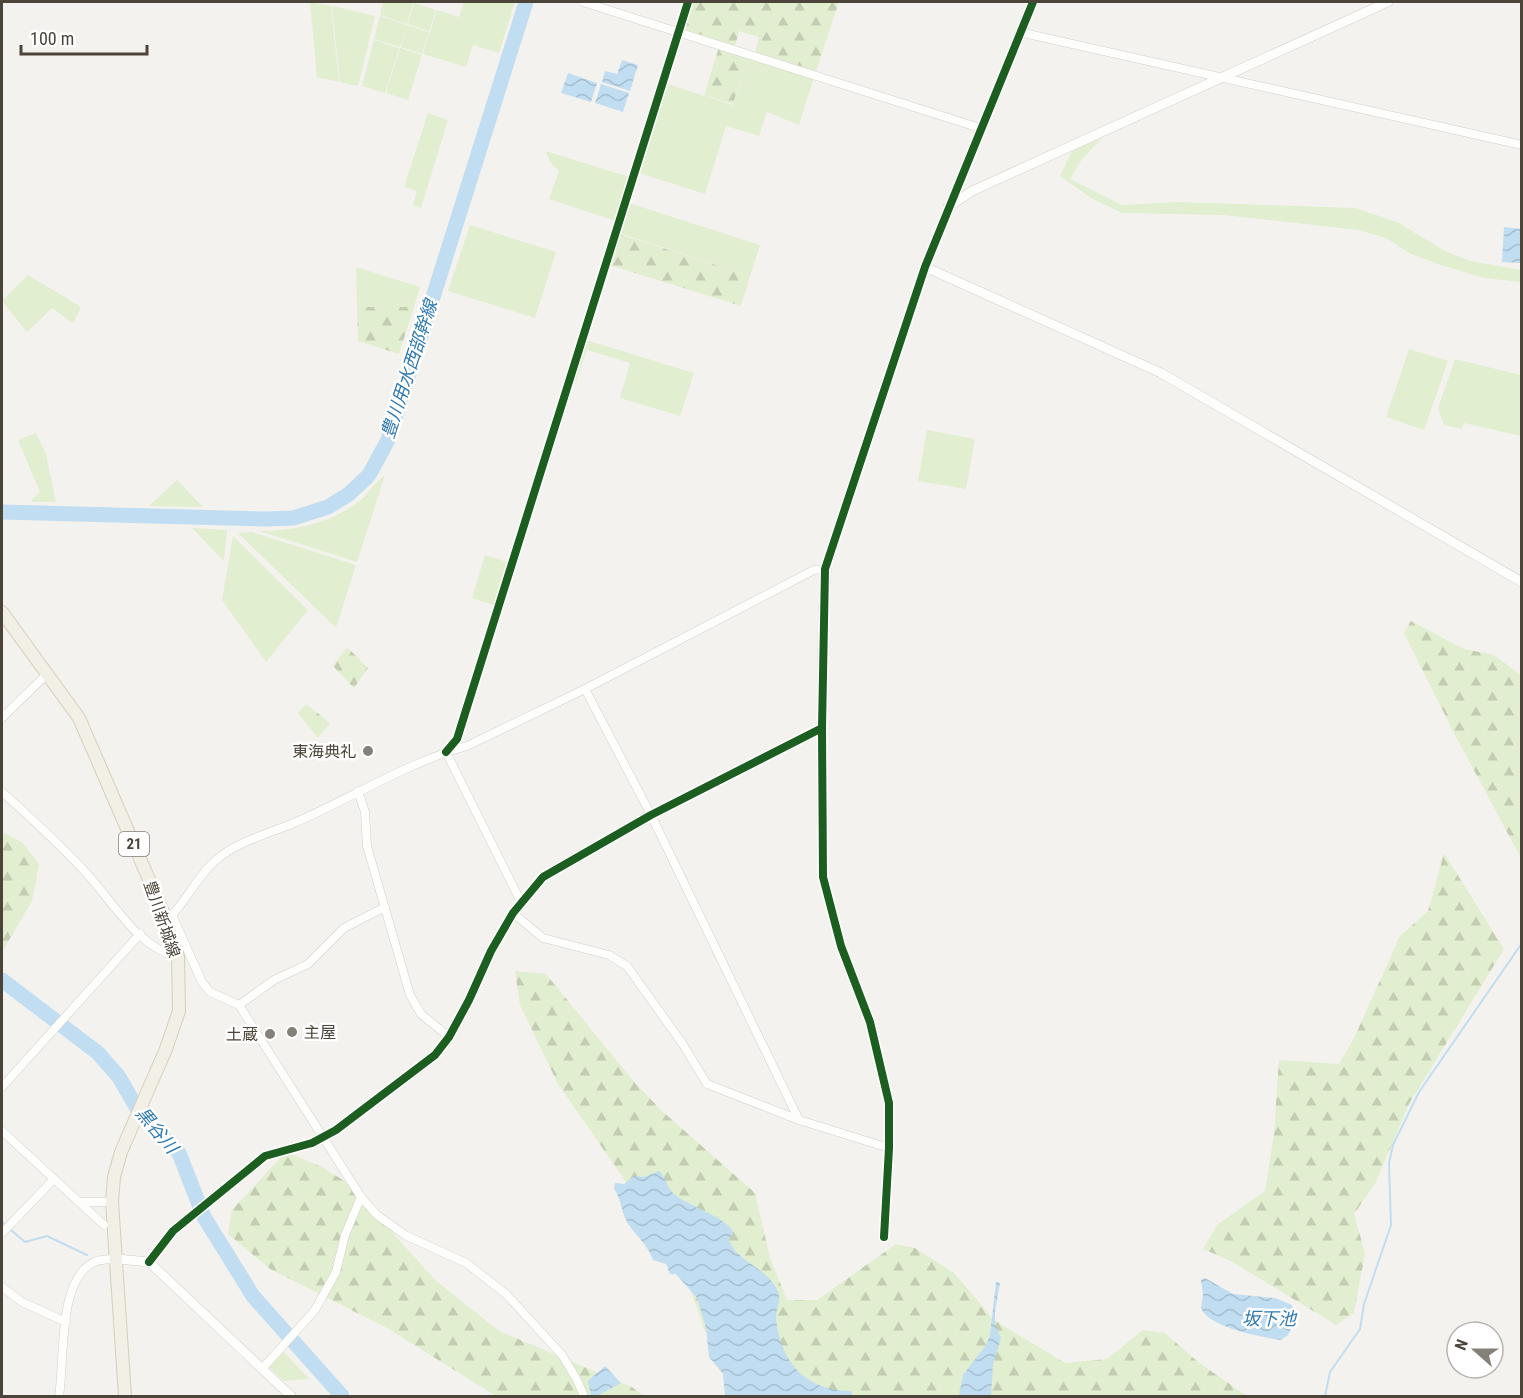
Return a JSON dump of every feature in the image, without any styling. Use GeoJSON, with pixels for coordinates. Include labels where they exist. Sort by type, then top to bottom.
{"type":"FeatureCollection","features":[{"type":"Feature","properties":{"kind":"main road","name":"豊川新城線"},"geometry":{"type":"LineString","coordinates":[[2,612],[79,718],[170,918],[178,957],[179,1011],[166,1050],[144,1097],[114,1177],[112,1202],[125,1396]]}},
{"type":"Feature","properties":{"kind":"street"},"geometry":{"type":"LineString","coordinates":[[583,2],[980,128]]}},
{"type":"Feature","properties":{"kind":"street"},"geometry":{"type":"LineString","coordinates":[[446,752],[456,740],[688,2]]}},
{"type":"Feature","properties":{"kind":"street"},"geometry":{"type":"LineString","coordinates":[[884,1237],[889,1103],[870,1022],[841,946],[828,905],[823,876],[822,728],[825,569],[925,267],[1033,2]]}},
{"type":"Feature","properties":{"kind":"street"},"geometry":{"type":"LineString","coordinates":[[948,207],[972,191],[1388,2]]}},
{"type":"Feature","properties":{"kind":"street"},"geometry":{"type":"LineString","coordinates":[[1019,32],[1521,145]]}},
{"type":"Feature","properties":{"kind":"street"},"geometry":{"type":"LineString","coordinates":[[925,267],[1161,373],[1521,582]]}},
{"type":"Feature","properties":{"kind":"street"},"geometry":{"type":"LineString","coordinates":[[584,1396],[562,1355],[506,1294],[466,1263],[391,1226],[361,1197],[239,1005],[210,992],[202,982],[170,918],[202,873],[235,846],[296,822],[357,791],[446,752],[467,746],[585,689],[814,570],[825,569]]}},
{"type":"Feature","properties":{"kind":"street"},"geometry":{"type":"LineString","coordinates":[[2,718],[48,674]]}},
{"type":"Feature","properties":{"kind":"street"},"geometry":{"type":"LineString","coordinates":[[585,689],[651,815],[799,1119]]}},
{"type":"Feature","properties":{"kind":"street"},"geometry":{"type":"LineString","coordinates":[[149,1262],[173,1231],[265,1156],[323,1137],[349,1122],[435,1055],[448,1037],[513,913],[543,877],[651,815],[822,728]]}},
{"type":"Feature","properties":{"kind":"street"},"geometry":{"type":"LineString","coordinates":[[446,752],[521,902]]}},
{"type":"Feature","properties":{"kind":"street"},"geometry":{"type":"LineString","coordinates":[[357,791],[365,812],[368,846],[410,995],[421,1014],[448,1037]]}},
{"type":"Feature","properties":{"kind":"street"},"geometry":{"type":"LineString","coordinates":[[2,792],[89,876],[140,934],[163,954],[178,957]]}},
{"type":"Feature","properties":{"kind":"street"},"geometry":{"type":"LineString","coordinates":[[239,1005],[274,980],[308,964],[344,928],[385,908]]}},
{"type":"Feature","properties":{"kind":"street"},"geometry":{"type":"LineString","coordinates":[[513,913],[543,938],[609,955],[627,966],[682,1043],[707,1084],[799,1119],[889,1148]]}},
{"type":"Feature","properties":{"kind":"street"},"geometry":{"type":"LineString","coordinates":[[2,1087],[140,934]]}},
{"type":"Feature","properties":{"kind":"street"},"geometry":{"type":"LineString","coordinates":[[2,1131],[104,1225]]}},
{"type":"Feature","properties":{"kind":"street"},"geometry":{"type":"LineString","coordinates":[[2,1233],[54,1179]]}},
{"type":"Feature","properties":{"kind":"street"},"geometry":{"type":"LineString","coordinates":[[262,1369],[315,1310],[336,1272],[345,1235],[361,1197]]}},
{"type":"Feature","properties":{"kind":"street"},"geometry":{"type":"LineString","coordinates":[[79,1202],[112,1202]]}},
{"type":"Feature","properties":{"kind":"street"},"geometry":{"type":"LineString","coordinates":[[59,1396],[69,1298],[77,1280],[92,1263],[117,1259],[149,1262],[291,1396]]}},
{"type":"Feature","properties":{"kind":"street"},"geometry":{"type":"LineString","coordinates":[[2,1287],[22,1302],[66,1322]]}},
{"type":"Feature","properties":{"kind":"green space"},"geometry":{"type":"Polygon","coordinates":[[[310,2],[331,6],[339,82],[317,77],[310,2]]]}},
{"type":"Feature","properties":{"kind":"green space"},"geometry":{"type":"Polygon","coordinates":[[[383,2],[413,3],[407,24],[380,15],[383,2]]]}},
{"type":"Feature","properties":{"kind":"green space"},"geometry":{"type":"Polygon","coordinates":[[[464,2],[515,2],[499,53],[473,45],[466,67],[423,54],[437,10],[459,17],[464,2]]]}},
{"type":"Feature","properties":{"kind":"green space"},"geometry":{"type":"Polygon","coordinates":[[[693,2],[839,2],[816,71],[755,52],[759,37],[739,31],[735,46],[684,29],[693,2]]]}},
{"type":"Feature","properties":{"kind":"green space"},"geometry":{"type":"Polygon","coordinates":[[[414,3],[436,10],[429,31],[408,24],[414,3]]]}},
{"type":"Feature","properties":{"kind":"green space"},"geometry":{"type":"Polygon","coordinates":[[[332,6],[375,16],[358,86],[340,82],[332,6]]]}},
{"type":"Feature","properties":{"kind":"green space"},"geometry":{"type":"Polygon","coordinates":[[[380,16],[407,25],[400,47],[374,39],[380,16]]]}},
{"type":"Feature","properties":{"kind":"green space"},"geometry":{"type":"Polygon","coordinates":[[[407,25],[429,32],[422,54],[401,47],[407,25]]]}},
{"type":"Feature","properties":{"kind":"green space"},"geometry":{"type":"Polygon","coordinates":[[[374,40],[399,48],[385,93],[362,86],[374,40]]]}},
{"type":"Feature","properties":{"kind":"green space"},"geometry":{"type":"Polygon","coordinates":[[[719,47],[748,56],[733,104],[704,95],[719,47]]]}},
{"type":"Feature","properties":{"kind":"green space"},"geometry":{"type":"Polygon","coordinates":[[[400,48],[422,55],[408,100],[386,93],[400,48]]]}},
{"type":"Feature","properties":{"kind":"green space"},"geometry":{"type":"Polygon","coordinates":[[[748,56],[814,77],[799,125],[767,112],[759,136],[726,126],[705,194],[639,173],[667,84],[733,105],[748,56]]]}},
{"type":"Feature","properties":{"kind":"green space"},"geometry":{"type":"Polygon","coordinates":[[[428,113],[448,120],[421,208],[413,205],[417,191],[404,187],[428,113]]]}},
{"type":"Feature","properties":{"kind":"green space"},"geometry":{"type":"Polygon","coordinates":[[[1102,138],[1082,159],[1070,179],[1122,205],[1179,202],[1356,208],[1399,223],[1443,250],[1470,261],[1521,270],[1521,282],[1484,278],[1441,265],[1411,254],[1386,238],[1359,230],[1224,215],[1122,213],[1091,198],[1060,176],[1072,151],[1102,138]]]}},
{"type":"Feature","properties":{"kind":"green space"},"geometry":{"type":"Polygon","coordinates":[[[546,151],[629,177],[616,221],[549,199],[559,171],[550,162],[546,151]]]}},
{"type":"Feature","properties":{"kind":"green space"},"geometry":{"type":"Polygon","coordinates":[[[629,203],[760,245],[750,276],[619,233],[629,203]]]}},
{"type":"Feature","properties":{"kind":"green space"},"geometry":{"type":"Polygon","coordinates":[[[470,225],[556,252],[535,318],[448,291],[470,225]]]}},
{"type":"Feature","properties":{"kind":"green space"},"geometry":{"type":"Polygon","coordinates":[[[619,234],[750,276],[741,306],[609,265],[619,234]]]}},
{"type":"Feature","properties":{"kind":"green space"},"geometry":{"type":"Polygon","coordinates":[[[356,267],[420,287],[414,307],[357,307],[356,267]]]}},
{"type":"Feature","properties":{"kind":"green space"},"geometry":{"type":"Polygon","coordinates":[[[28,275],[81,307],[73,323],[52,308],[27,332],[2,301],[28,275]]]}},
{"type":"Feature","properties":{"kind":"green space"},"geometry":{"type":"Polygon","coordinates":[[[357,307],[414,307],[399,354],[358,341],[357,307]]]}},
{"type":"Feature","properties":{"kind":"green space"},"geometry":{"type":"Polygon","coordinates":[[[586,340],[694,373],[680,416],[620,398],[630,363],[587,350],[575,384],[572,383],[586,340]]]}},
{"type":"Feature","properties":{"kind":"green space"},"geometry":{"type":"Polygon","coordinates":[[[1409,349],[1448,361],[1424,430],[1386,417],[1409,349]]]}},
{"type":"Feature","properties":{"kind":"green space"},"geometry":{"type":"Polygon","coordinates":[[[1455,359],[1521,375],[1521,436],[1464,423],[1462,429],[1444,425],[1438,408],[1455,359]]]}},
{"type":"Feature","properties":{"kind":"green space"},"geometry":{"type":"Polygon","coordinates":[[[927,430],[975,439],[966,489],[918,481],[927,430]]]}},
{"type":"Feature","properties":{"kind":"green space"},"geometry":{"type":"Polygon","coordinates":[[[36,433],[46,454],[56,502],[32,502],[32,499],[40,492],[18,440],[36,433]]]}},
{"type":"Feature","properties":{"kind":"green space"},"geometry":{"type":"Polygon","coordinates":[[[385,475],[357,562],[259,531],[302,527],[329,518],[354,505],[385,475]]]}},
{"type":"Feature","properties":{"kind":"green space"},"geometry":{"type":"Polygon","coordinates":[[[177,480],[203,507],[149,506],[177,480]]]}},
{"type":"Feature","properties":{"kind":"green space"},"geometry":{"type":"Polygon","coordinates":[[[192,528],[227,530],[224,561],[192,528]]]}},
{"type":"Feature","properties":{"kind":"green space"},"geometry":{"type":"Polygon","coordinates":[[[252,532],[356,565],[336,628],[238,533],[252,532]]]}},
{"type":"Feature","properties":{"kind":"green space"},"geometry":{"type":"Polygon","coordinates":[[[233,536],[308,610],[266,662],[222,600],[233,536]]]}},
{"type":"Feature","properties":{"kind":"green space"},"geometry":{"type":"Polygon","coordinates":[[[485,555],[510,563],[496,606],[472,598],[485,555]]]}},
{"type":"Feature","properties":{"kind":"green space"},"geometry":{"type":"Polygon","coordinates":[[[1411,621],[1464,649],[1494,655],[1521,675],[1521,858],[1404,633],[1411,621]]]}},
{"type":"Feature","properties":{"kind":"green space"},"geometry":{"type":"Polygon","coordinates":[[[347,647],[368,668],[354,688],[333,666],[347,647]]]}},
{"type":"Feature","properties":{"kind":"green space"},"geometry":{"type":"Polygon","coordinates":[[[306,704],[330,723],[318,738],[298,713],[306,704]]]}},
{"type":"Feature","properties":{"kind":"green space"},"geometry":{"type":"Polygon","coordinates":[[[2,832],[22,842],[39,864],[32,901],[2,952],[2,832]]]}},
{"type":"Feature","properties":{"kind":"green space"},"geometry":{"type":"Polygon","coordinates":[[[1444,853],[1504,949],[1409,1104],[1376,1182],[1354,1214],[1365,1253],[1354,1313],[1336,1325],[1231,1261],[1203,1249],[1217,1225],[1265,1191],[1274,1134],[1279,1060],[1339,1064],[1355,1036],[1400,936],[1428,911],[1444,853]]]}},
{"type":"Feature","properties":{"kind":"green space"},"geometry":{"type":"Polygon","coordinates":[[[515,971],[546,974],[635,1083],[662,1111],[755,1193],[770,1258],[787,1300],[817,1300],[896,1244],[915,1248],[954,1273],[994,1320],[1065,1363],[1107,1359],[1143,1330],[1165,1333],[1198,1362],[1247,1396],[737,1396],[704,1328],[686,1277],[654,1222],[558,1084],[520,1005],[515,971]]]}},
{"type":"Feature","properties":{"kind":"green space"},"geometry":{"type":"Polygon","coordinates":[[[286,1152],[320,1166],[348,1183],[435,1280],[499,1331],[632,1387],[644,1396],[496,1396],[387,1328],[270,1269],[228,1234],[232,1210],[286,1152]]]}},
{"type":"Feature","properties":{"kind":"green space"},"geometry":{"type":"Polygon","coordinates":[[[284,1352],[309,1379],[284,1381],[269,1367],[284,1352]]]}},
{"type":"Feature","properties":{"kind":"water"},"geometry":{"type":"Polygon","coordinates":[[[622,60],[638,65],[630,91],[602,82],[605,71],[617,74],[622,60]]]}},
{"type":"Feature","properties":{"kind":"water"},"geometry":{"type":"Polygon","coordinates":[[[568,73],[597,83],[591,102],[561,93],[568,73]]]}},
{"type":"Feature","properties":{"kind":"water"},"geometry":{"type":"Polygon","coordinates":[[[601,84],[629,93],[623,112],[595,103],[601,84]]]}},
{"type":"Feature","properties":{"kind":"water"},"geometry":{"type":"Polygon","coordinates":[[[1504,227],[1521,229],[1521,263],[1502,262],[1504,227]]]}},
{"type":"Feature","properties":{"kind":"water"},"geometry":{"type":"Polygon","coordinates":[[[659,1171],[671,1191],[678,1197],[731,1228],[733,1233],[729,1239],[732,1247],[773,1283],[779,1295],[776,1319],[779,1334],[783,1348],[798,1371],[808,1380],[821,1386],[851,1391],[853,1396],[725,1396],[723,1374],[709,1357],[706,1328],[697,1298],[676,1274],[670,1274],[666,1264],[653,1260],[626,1220],[614,1189],[615,1183],[624,1184],[634,1176],[644,1177],[659,1171]]]}},
{"type":"Feature","properties":{"kind":"water","name":"坂下池"},"geometry":{"type":"Polygon","coordinates":[[[1205,1278],[1233,1294],[1275,1298],[1292,1305],[1296,1318],[1288,1335],[1281,1340],[1262,1337],[1214,1321],[1201,1308],[1203,1294],[1201,1280],[1205,1278]]]}},
{"type":"Feature","properties":{"kind":"water"},"geometry":{"type":"Polygon","coordinates":[[[996,1282],[1000,1283],[995,1324],[1001,1338],[993,1364],[991,1396],[959,1396],[963,1375],[986,1345],[990,1335],[996,1282]]]}},
{"type":"Feature","properties":{"kind":"water"},"geometry":{"type":"Polygon","coordinates":[[[605,1366],[621,1383],[597,1396],[591,1396],[588,1381],[605,1366]]]}},
{"type":"Feature","properties":{"kind":"waterway","name":"豊川用水西部幹線"},"geometry":{"type":"LineString","coordinates":[[2,512],[293,518],[328,507],[349,494],[369,475],[388,440],[526,2]]}},
{"type":"Feature","properties":{"kind":"waterway"},"geometry":{"type":"LineString","coordinates":[[1325,1396],[1330,1372],[1360,1329],[1364,1304],[1391,1225],[1389,1163],[1393,1145],[1419,1092],[1522,943]]}},
{"type":"Feature","properties":{"kind":"waterway","name":"黒谷川"},"geometry":{"type":"LineString","coordinates":[[2,980],[98,1053],[119,1077],[138,1110],[179,1153],[204,1217],[253,1296],[342,1396]]}},
{"type":"Feature","properties":{"kind":"waterway"},"geometry":{"type":"LineString","coordinates":[[11,1230],[25,1242],[47,1236],[87,1255]]}},
{"type":"Feature","properties":{"kind":"cycle path"},"geometry":{"type":"LineString","coordinates":[[446,752],[457,739],[688,2]]}},
{"type":"Feature","properties":{"kind":"cycle path"},"geometry":{"type":"LineString","coordinates":[[884,1237],[889,1103],[870,1022],[841,946],[823,877],[822,728],[825,569],[925,267],[1033,2]]}},
{"type":"Feature","properties":{"kind":"cycle path"},"geometry":{"type":"LineString","coordinates":[[149,1262],[173,1231],[265,1156],[312,1143],[336,1130],[435,1055],[449,1037],[491,951],[513,913],[543,877],[651,815],[822,728]]}},
{"type":"Feature","properties":{"kind":"place","name":"東海典礼"},"geometry":{"type":"Point","coordinates":[368,751]}},
{"type":"Feature","properties":{"kind":"place","name":"主屋"},"geometry":{"type":"Point","coordinates":[292,1032]}},
{"type":"Feature","properties":{"kind":"place","name":"土蔵"},"geometry":{"type":"Point","coordinates":[270,1034]}}]}
